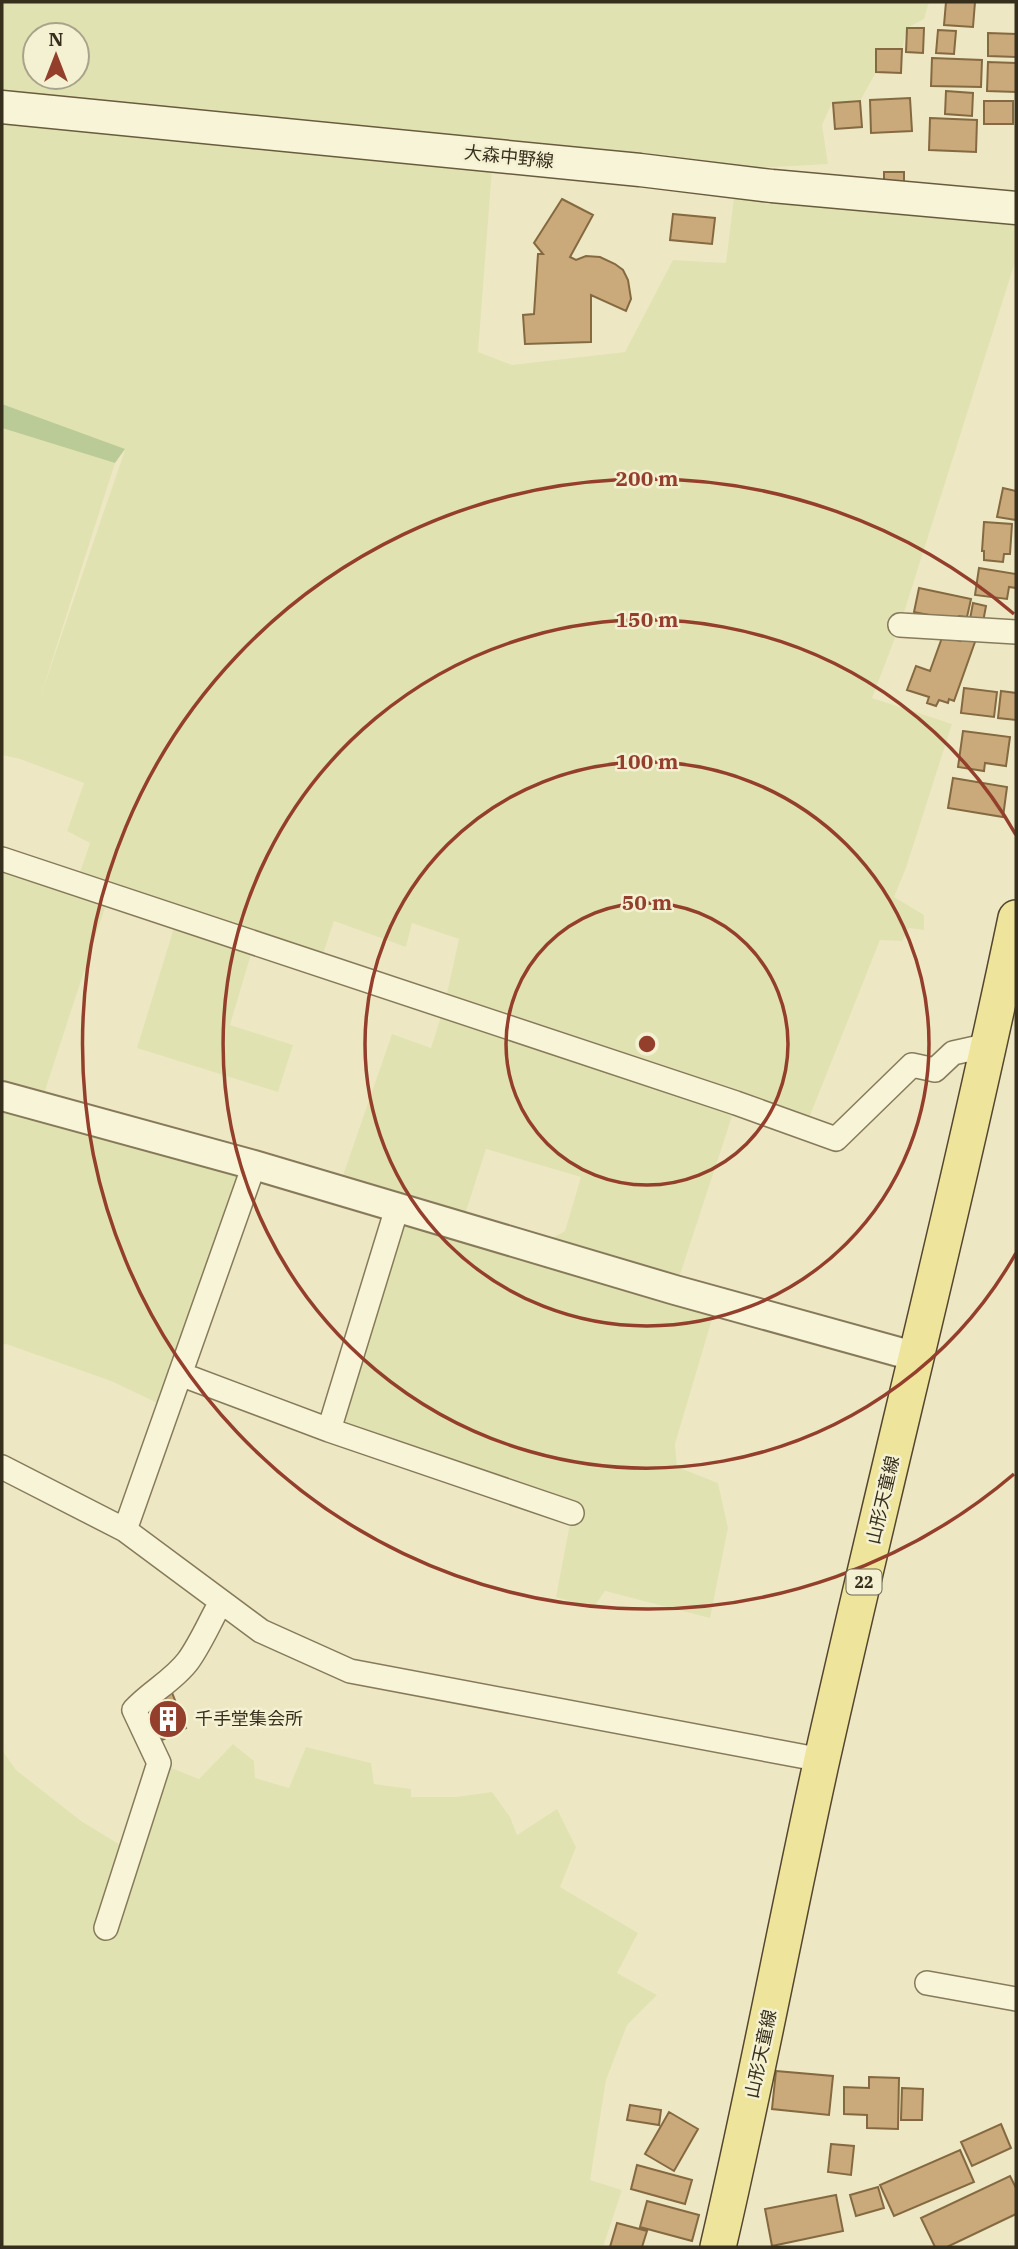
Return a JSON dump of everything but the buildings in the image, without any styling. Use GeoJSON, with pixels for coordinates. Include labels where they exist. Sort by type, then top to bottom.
{"type":"FeatureCollection","features":[{"type":"Feature","properties":{"kind":"main road","name":"大森中野線"},"geometry":{"type":"LineString","coordinates":[[2,107],[772,186],[1016,208]]}},
{"type":"Feature","properties":{"kind":"main road","name":"山形天童線"},"geometry":{"type":"LineString","coordinates":[[718,2247],[822,1760],[989,1045],[1016,918]]}},
{"type":"Feature","properties":{"kind":"street"},"geometry":{"type":"LineString","coordinates":[[900,625],[1016,632]]}},
{"type":"Feature","properties":{"kind":"street"},"geometry":{"type":"LineString","coordinates":[[2,859],[736,1103],[836,1139],[912,1065],[935,1070],[953,1053],[989,1045]]}},
{"type":"Feature","properties":{"kind":"street"},"geometry":{"type":"LineString","coordinates":[[2,1096],[254,1165],[675,1290],[917,1357]]}},
{"type":"Feature","properties":{"kind":"street"},"geometry":{"type":"LineString","coordinates":[[125,1530],[254,1165]]}},
{"type":"Feature","properties":{"kind":"street"},"geometry":{"type":"LineString","coordinates":[[329,1430],[397,1208]]}},
{"type":"Feature","properties":{"kind":"street"},"geometry":{"type":"LineString","coordinates":[[180,1374],[329,1430],[572,1513]]}},
{"type":"Feature","properties":{"kind":"street"},"geometry":{"type":"LineString","coordinates":[[2,1466],[125,1530],[261,1631],[350,1671],[822,1760]]}},
{"type":"Feature","properties":{"kind":"street"},"geometry":{"type":"LineString","coordinates":[[106,1928],[159,1763],[134,1710],[145,1697],[187,1662],[221,1602]]}},
{"type":"Feature","properties":{"kind":"street"},"geometry":{"type":"LineString","coordinates":[[928,1983],[1016,1999]]}},
{"type":"Feature","properties":{"kind":"green space"},"geometry":{"type":"Polygon","coordinates":[[[2,2],[929,2],[924,19],[907,28],[902,49],[876,49],[876,72],[860,101],[832,103],[822,125],[828,164],[667,173],[493,156],[478,352],[512,365],[625,352],[673,260],[726,263],[736,181],[1016,208],[1016,259],[900,625],[872,698],[952,724],[906,868],[894,897],[924,915],[924,930],[909,928],[902,941],[880,940],[805,1128],[736,1104],[675,1290],[717,1302],[675,1444],[677,1467],[718,1483],[728,1528],[710,1618],[605,1591],[593,1608],[556,1597],[572,1513],[329,1430],[397,1208],[338,1190],[392,1034],[431,1048],[444,1007],[459,939],[412,923],[406,947],[334,921],[319,966],[254,944],[230,1025],[293,1045],[278,1092],[137,1048],[177,918],[109,895],[40,1106],[254,1165],[168,1408],[111,1381],[6,1344],[2,1345],[2,859],[76,884],[90,843],[67,831],[84,783],[2,755],[2,428],[115,463],[41,695],[125,450],[2,404],[2,2]],[[486,1149],[461,1227],[534,1248],[565,1231],[581,1177],[486,1149]]]}},
{"type":"Feature","properties":{"kind":"green space"},"geometry":{"type":"Polygon","coordinates":[[[2,404],[125,449],[115,463],[2,428],[2,404]]]}},
{"type":"Feature","properties":{"kind":"green space"},"geometry":{"type":"Polygon","coordinates":[[[233,1744],[254,1761],[255,1778],[289,1788],[306,1747],[371,1763],[374,1784],[411,1789],[411,1797],[456,1797],[492,1792],[510,1817],[517,1835],[557,1809],[576,1847],[560,1887],[638,1933],[617,1973],[657,1995],[627,2025],[606,2080],[590,2180],[622,2190],[603,2247],[2,2247],[2,1750],[16,1770],[81,1821],[130,1851],[159,1763],[199,1779],[233,1744]]]}},
{"type":"Feature","properties":{"kind":"place","name":"千手堂集会所"},"geometry":{"type":"Point","coordinates":[168,1719]}}]}
